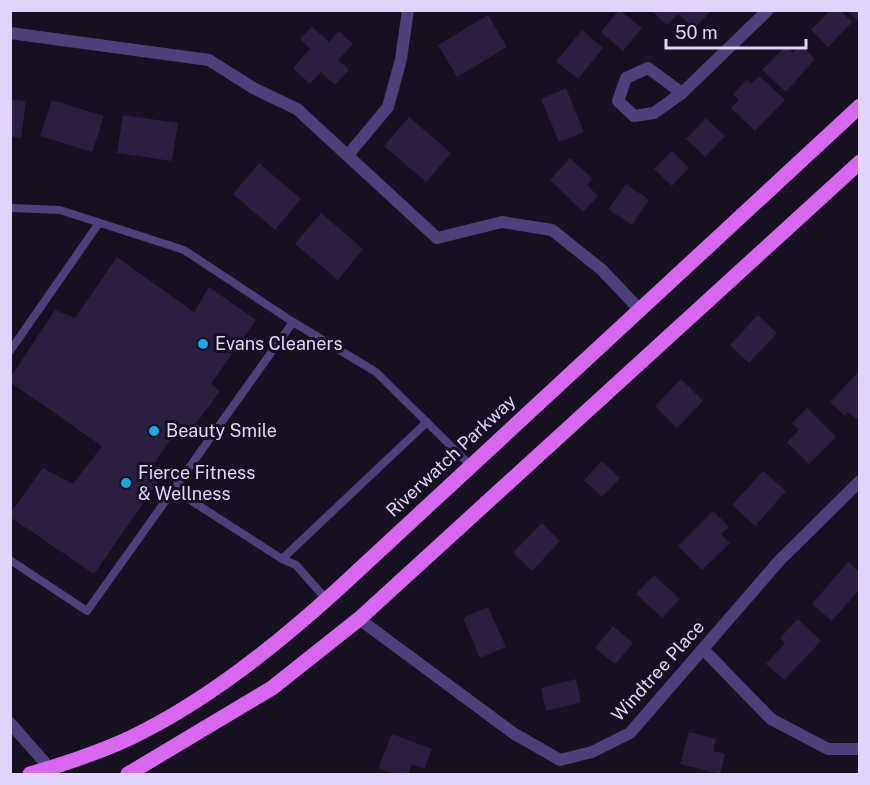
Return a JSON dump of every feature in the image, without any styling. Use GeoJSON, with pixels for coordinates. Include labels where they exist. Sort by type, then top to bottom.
{"type":"FeatureCollection","features":[{"type":"Feature","properties":{"kind":"main road","name":"Riverwatch Parkway"},"geometry":{"type":"LineString","coordinates":[[30,774],[52,771],[129,738],[174,714],[225,681],[326,599],[860,106]]}},
{"type":"Feature","properties":{"kind":"main road"},"geometry":{"type":"LineString","coordinates":[[128,774],[272,688],[359,619],[860,162]]}},
{"type":"Feature","properties":{"kind":"street"},"geometry":{"type":"LineString","coordinates":[[348,155],[388,107],[401,59],[408,10]]}},
{"type":"Feature","properties":{"kind":"street"},"geometry":{"type":"LineString","coordinates":[[682,93],[648,68],[626,78],[618,101],[634,116],[654,113],[682,93],[768,10]]}},
{"type":"Feature","properties":{"kind":"street"},"geometry":{"type":"LineString","coordinates":[[10,33],[209,60],[253,88],[297,109],[437,238],[502,222],[552,230],[602,270],[639,309]]}},
{"type":"Feature","properties":{"kind":"street","name":"Windtree Place"},"geometry":{"type":"LineString","coordinates":[[359,619],[513,734],[560,760],[592,752],[630,733],[779,561],[860,481]]}},
{"type":"Feature","properties":{"kind":"street"},"geometry":{"type":"LineString","coordinates":[[703,649],[771,719],[828,749],[860,749]]}},
{"type":"Feature","properties":{"kind":"street"},"geometry":{"type":"LineString","coordinates":[[10,723],[52,771]]}},
{"type":"Feature","properties":{"kind":"lane"},"geometry":{"type":"LineString","coordinates":[[10,208],[60,210],[184,250],[293,322],[376,372],[470,465]]}},
{"type":"Feature","properties":{"kind":"lane"},"geometry":{"type":"LineString","coordinates":[[10,351],[99,223]]}},
{"type":"Feature","properties":{"kind":"lane"},"geometry":{"type":"LineString","coordinates":[[10,560],[87,611],[293,322]]}},
{"type":"Feature","properties":{"kind":"lane"},"geometry":{"type":"LineString","coordinates":[[282,559],[427,422]]}},
{"type":"Feature","properties":{"kind":"lane"},"geometry":{"type":"LineString","coordinates":[[173,489],[282,559],[296,565],[326,599]]}},
{"type":"Feature","properties":{"kind":"building"},"geometry":{"type":"Polygon","coordinates":[[[619,10],[642,28],[623,51],[601,32],[619,10]]]}},
{"type":"Feature","properties":{"kind":"building"},"geometry":{"type":"Polygon","coordinates":[[[651,10],[712,10],[694,29],[678,14],[667,25],[651,10]]]}},
{"type":"Feature","properties":{"kind":"building"},"geometry":{"type":"Polygon","coordinates":[[[830,10],[840,10],[852,22],[828,47],[811,30],[830,10]]]}},
{"type":"Feature","properties":{"kind":"building"},"geometry":{"type":"Polygon","coordinates":[[[847,10],[860,10],[860,18],[857,20],[847,10]]]}},
{"type":"Feature","properties":{"kind":"building"},"geometry":{"type":"Polygon","coordinates":[[[488,15],[507,47],[457,77],[438,45],[488,15]]]}},
{"type":"Feature","properties":{"kind":"building"},"geometry":{"type":"Polygon","coordinates":[[[312,27],[329,42],[339,31],[353,44],[338,60],[349,70],[335,85],[321,72],[310,84],[293,68],[310,49],[300,39],[312,27]]]}},
{"type":"Feature","properties":{"kind":"building"},"geometry":{"type":"Polygon","coordinates":[[[582,30],[603,48],[578,79],[556,61],[582,30]]]}},
{"type":"Feature","properties":{"kind":"building"},"geometry":{"type":"Polygon","coordinates":[[[801,45],[815,59],[786,92],[762,70],[786,46],[793,53],[801,45]]]}},
{"type":"Feature","properties":{"kind":"building"},"geometry":{"type":"Polygon","coordinates":[[[759,76],[785,100],[755,131],[731,108],[739,100],[733,94],[747,80],[751,84],[759,76]]]}},
{"type":"Feature","properties":{"kind":"building"},"geometry":{"type":"Polygon","coordinates":[[[566,88],[584,132],[559,142],[541,99],[566,88]]]}},
{"type":"Feature","properties":{"kind":"building"},"geometry":{"type":"Polygon","coordinates":[[[10,99],[26,101],[21,138],[10,136],[10,99]]]}},
{"type":"Feature","properties":{"kind":"building"},"geometry":{"type":"Polygon","coordinates":[[[52,100],[104,116],[92,152],[40,136],[52,100]]]}},
{"type":"Feature","properties":{"kind":"building"},"geometry":{"type":"Polygon","coordinates":[[[123,115],[178,123],[172,161],[117,153],[123,115]]]}},
{"type":"Feature","properties":{"kind":"building"},"geometry":{"type":"Polygon","coordinates":[[[409,117],[451,153],[426,182],[384,146],[409,117]]]}},
{"type":"Feature","properties":{"kind":"building"},"geometry":{"type":"Polygon","coordinates":[[[706,118],[725,136],[705,157],[686,139],[706,118]]]}},
{"type":"Feature","properties":{"kind":"building"},"geometry":{"type":"Polygon","coordinates":[[[672,151],[689,168],[672,186],[654,169],[672,151]]]}},
{"type":"Feature","properties":{"kind":"building"},"geometry":{"type":"Polygon","coordinates":[[[570,158],[593,179],[587,185],[598,196],[583,212],[550,180],[570,158]]]}},
{"type":"Feature","properties":{"kind":"building"},"geometry":{"type":"Polygon","coordinates":[[[259,163],[301,199],[275,230],[233,194],[259,163]]]}},
{"type":"Feature","properties":{"kind":"building"},"geometry":{"type":"Polygon","coordinates":[[[626,184],[649,200],[632,225],[608,209],[626,184]]]}},
{"type":"Feature","properties":{"kind":"building"},"geometry":{"type":"Polygon","coordinates":[[[321,213],[363,249],[338,280],[295,244],[321,213]]]}},
{"type":"Feature","properties":{"kind":"building"},"geometry":{"type":"Polygon","coordinates":[[[117,257],[194,312],[209,287],[256,320],[211,384],[220,391],[187,436],[177,430],[147,474],[158,482],[94,574],[10,517],[10,513],[43,468],[73,484],[102,446],[10,382],[10,378],[55,310],[75,318],[117,257]]]}},
{"type":"Feature","properties":{"kind":"building"},"geometry":{"type":"Polygon","coordinates":[[[758,315],[777,333],[749,363],[730,345],[758,315]]]}},
{"type":"Feature","properties":{"kind":"building"},"geometry":{"type":"Polygon","coordinates":[[[860,370],[860,415],[856,419],[848,412],[845,416],[830,402],[860,370]]]}},
{"type":"Feature","properties":{"kind":"building"},"geometry":{"type":"Polygon","coordinates":[[[681,379],[703,401],[677,428],[655,406],[681,379]]]}},
{"type":"Feature","properties":{"kind":"building"},"geometry":{"type":"Polygon","coordinates":[[[807,408],[836,437],[809,464],[787,442],[799,430],[792,423],[807,408]]]}},
{"type":"Feature","properties":{"kind":"building"},"geometry":{"type":"Polygon","coordinates":[[[602,461],[620,478],[602,497],[584,480],[602,461]]]}},
{"type":"Feature","properties":{"kind":"building"},"geometry":{"type":"Polygon","coordinates":[[[763,471],[786,491],[755,526],[732,505],[763,471]]]}},
{"type":"Feature","properties":{"kind":"building"},"geometry":{"type":"Polygon","coordinates":[[[713,511],[729,527],[721,534],[730,543],[702,570],[678,546],[713,511]]]}},
{"type":"Feature","properties":{"kind":"building"},"geometry":{"type":"Polygon","coordinates":[[[542,523],[560,541],[532,571],[513,553],[542,523]]]}},
{"type":"Feature","properties":{"kind":"building"},"geometry":{"type":"Polygon","coordinates":[[[848,562],[860,572],[860,589],[832,621],[812,604],[848,562]]]}},
{"type":"Feature","properties":{"kind":"building"},"geometry":{"type":"Polygon","coordinates":[[[654,575],[680,599],[662,618],[636,594],[654,575]]]}},
{"type":"Feature","properties":{"kind":"building"},"geometry":{"type":"Polygon","coordinates":[[[488,607],[506,647],[480,658],[463,618],[488,607]]]}},
{"type":"Feature","properties":{"kind":"building"},"geometry":{"type":"Polygon","coordinates":[[[798,619],[821,641],[784,680],[766,664],[785,643],[780,638],[798,619]]]}},
{"type":"Feature","properties":{"kind":"building"},"geometry":{"type":"Polygon","coordinates":[[[613,626],[633,643],[615,664],[595,648],[613,626]]]}},
{"type":"Feature","properties":{"kind":"building"},"geometry":{"type":"Polygon","coordinates":[[[576,679],[581,702],[546,711],[541,688],[576,679]]]}},
{"type":"Feature","properties":{"kind":"building"},"geometry":{"type":"Polygon","coordinates":[[[689,732],[716,739],[713,751],[725,754],[720,774],[680,764],[689,732]]]}},
{"type":"Feature","properties":{"kind":"building"},"geometry":{"type":"Polygon","coordinates":[[[392,734],[432,749],[424,769],[412,764],[408,774],[394,774],[378,768],[392,734]]]}},
{"type":"Feature","properties":{"kind":"place","name":"Evans Cleaners"},"geometry":{"type":"Point","coordinates":[203,344]}},
{"type":"Feature","properties":{"kind":"place","name":"Beauty Smile"},"geometry":{"type":"Point","coordinates":[154,431]}},
{"type":"Feature","properties":{"kind":"place","name":"Fierce Fitness & Wellness"},"geometry":{"type":"Point","coordinates":[126,483]}}]}
